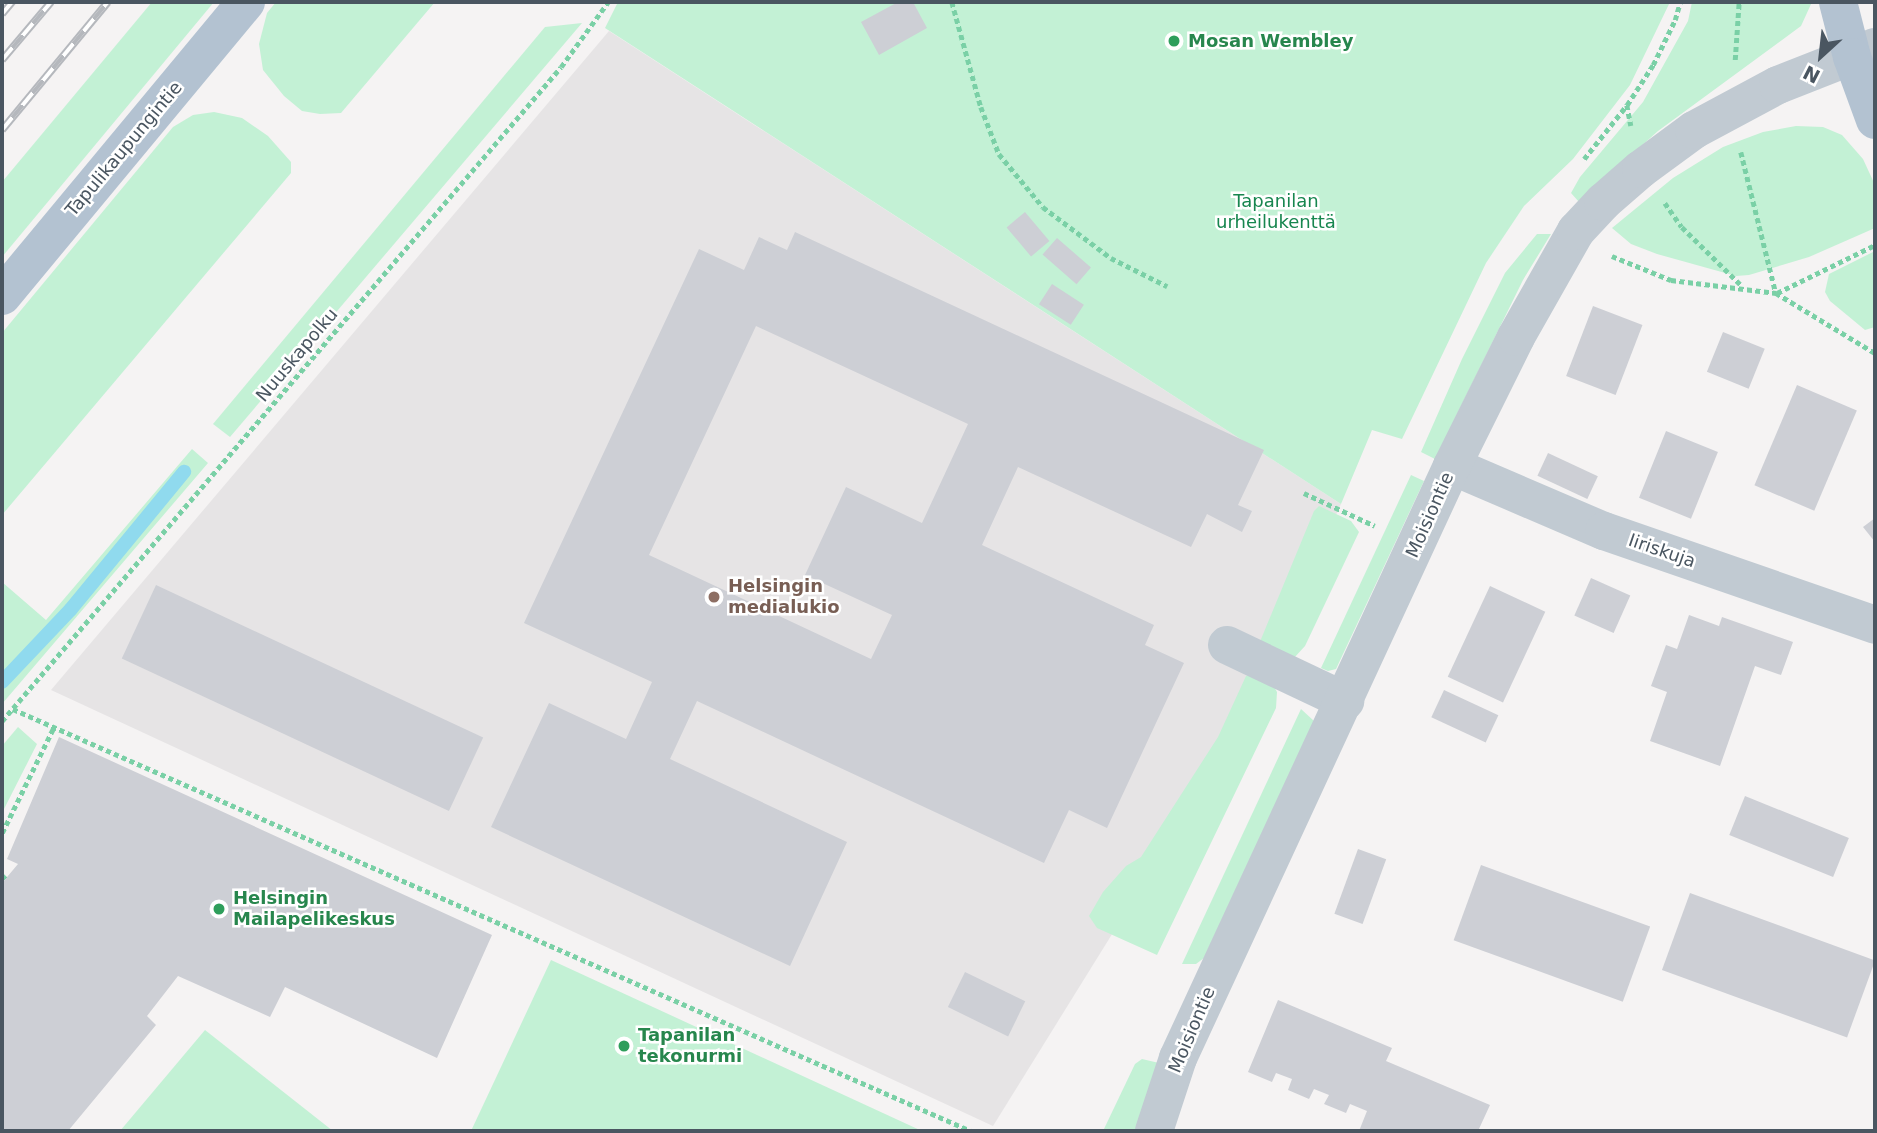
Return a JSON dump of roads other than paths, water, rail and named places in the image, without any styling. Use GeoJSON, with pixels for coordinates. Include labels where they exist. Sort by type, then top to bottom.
{"type":"FeatureCollection","features":[{"type":"Feature","properties":{"kind":"main road","name":"Tapulikaupungintie"},"geometry":{"type":"LineString","coordinates":[[2,296],[246,2]]}},
{"type":"Feature","properties":{"kind":"main road"},"geometry":{"type":"LineString","coordinates":[[1838,2],[1864,52],[1875,120]]}},
{"type":"Feature","properties":{"kind":"street","name":"Moisiontie"},"geometry":{"type":"LineString","coordinates":[[1154,1131],[1178,1058],[1452,466],[1516,337],[1562,253],[1603,202],[1641,169],[1694,130],[1777,85],[1864,52]]}},
{"type":"Feature","properties":{"kind":"street","name":"Iiriskuja"},"geometry":{"type":"LineString","coordinates":[[1452,466],[1604,531],[1875,625]]}},
{"type":"Feature","properties":{"kind":"street"},"geometry":{"type":"LineString","coordinates":[[1227,645],[1345,701]]}},
{"type":"Feature","properties":{"kind":"waterway"},"geometry":{"type":"LineString","coordinates":[[2,682],[71,609],[184,472]]}},
{"type":"Feature","properties":{"kind":"railway"},"geometry":{"type":"LineString","coordinates":[[2,14],[12,2]]}},
{"type":"Feature","properties":{"kind":"railway"},"geometry":{"type":"LineString","coordinates":[[2,60],[51,2]]}},
{"type":"Feature","properties":{"kind":"railway"},"geometry":{"type":"LineString","coordinates":[[2,130],[108,2]]}},
{"type":"Feature","properties":{"kind":"place","name":"Mosan Wembley"},"geometry":{"type":"Point","coordinates":[1174,41]}},
{"type":"Feature","properties":{"kind":"place","name":"Helsingin medialukio"},"geometry":{"type":"Point","coordinates":[714,597]}},
{"type":"Feature","properties":{"kind":"place","name":"Helsingin Mailapelikeskus"},"geometry":{"type":"Point","coordinates":[219,909]}},
{"type":"Feature","properties":{"kind":"place","name":"Tapanilan tekonurmi"},"geometry":{"type":"Point","coordinates":[624,1046]}},
{"type":"Feature","properties":{"kind":"park label","name":"Tapanilan urheilukenttä"},"geometry":{"type":"Point","coordinates":[1276,212]}}]}
